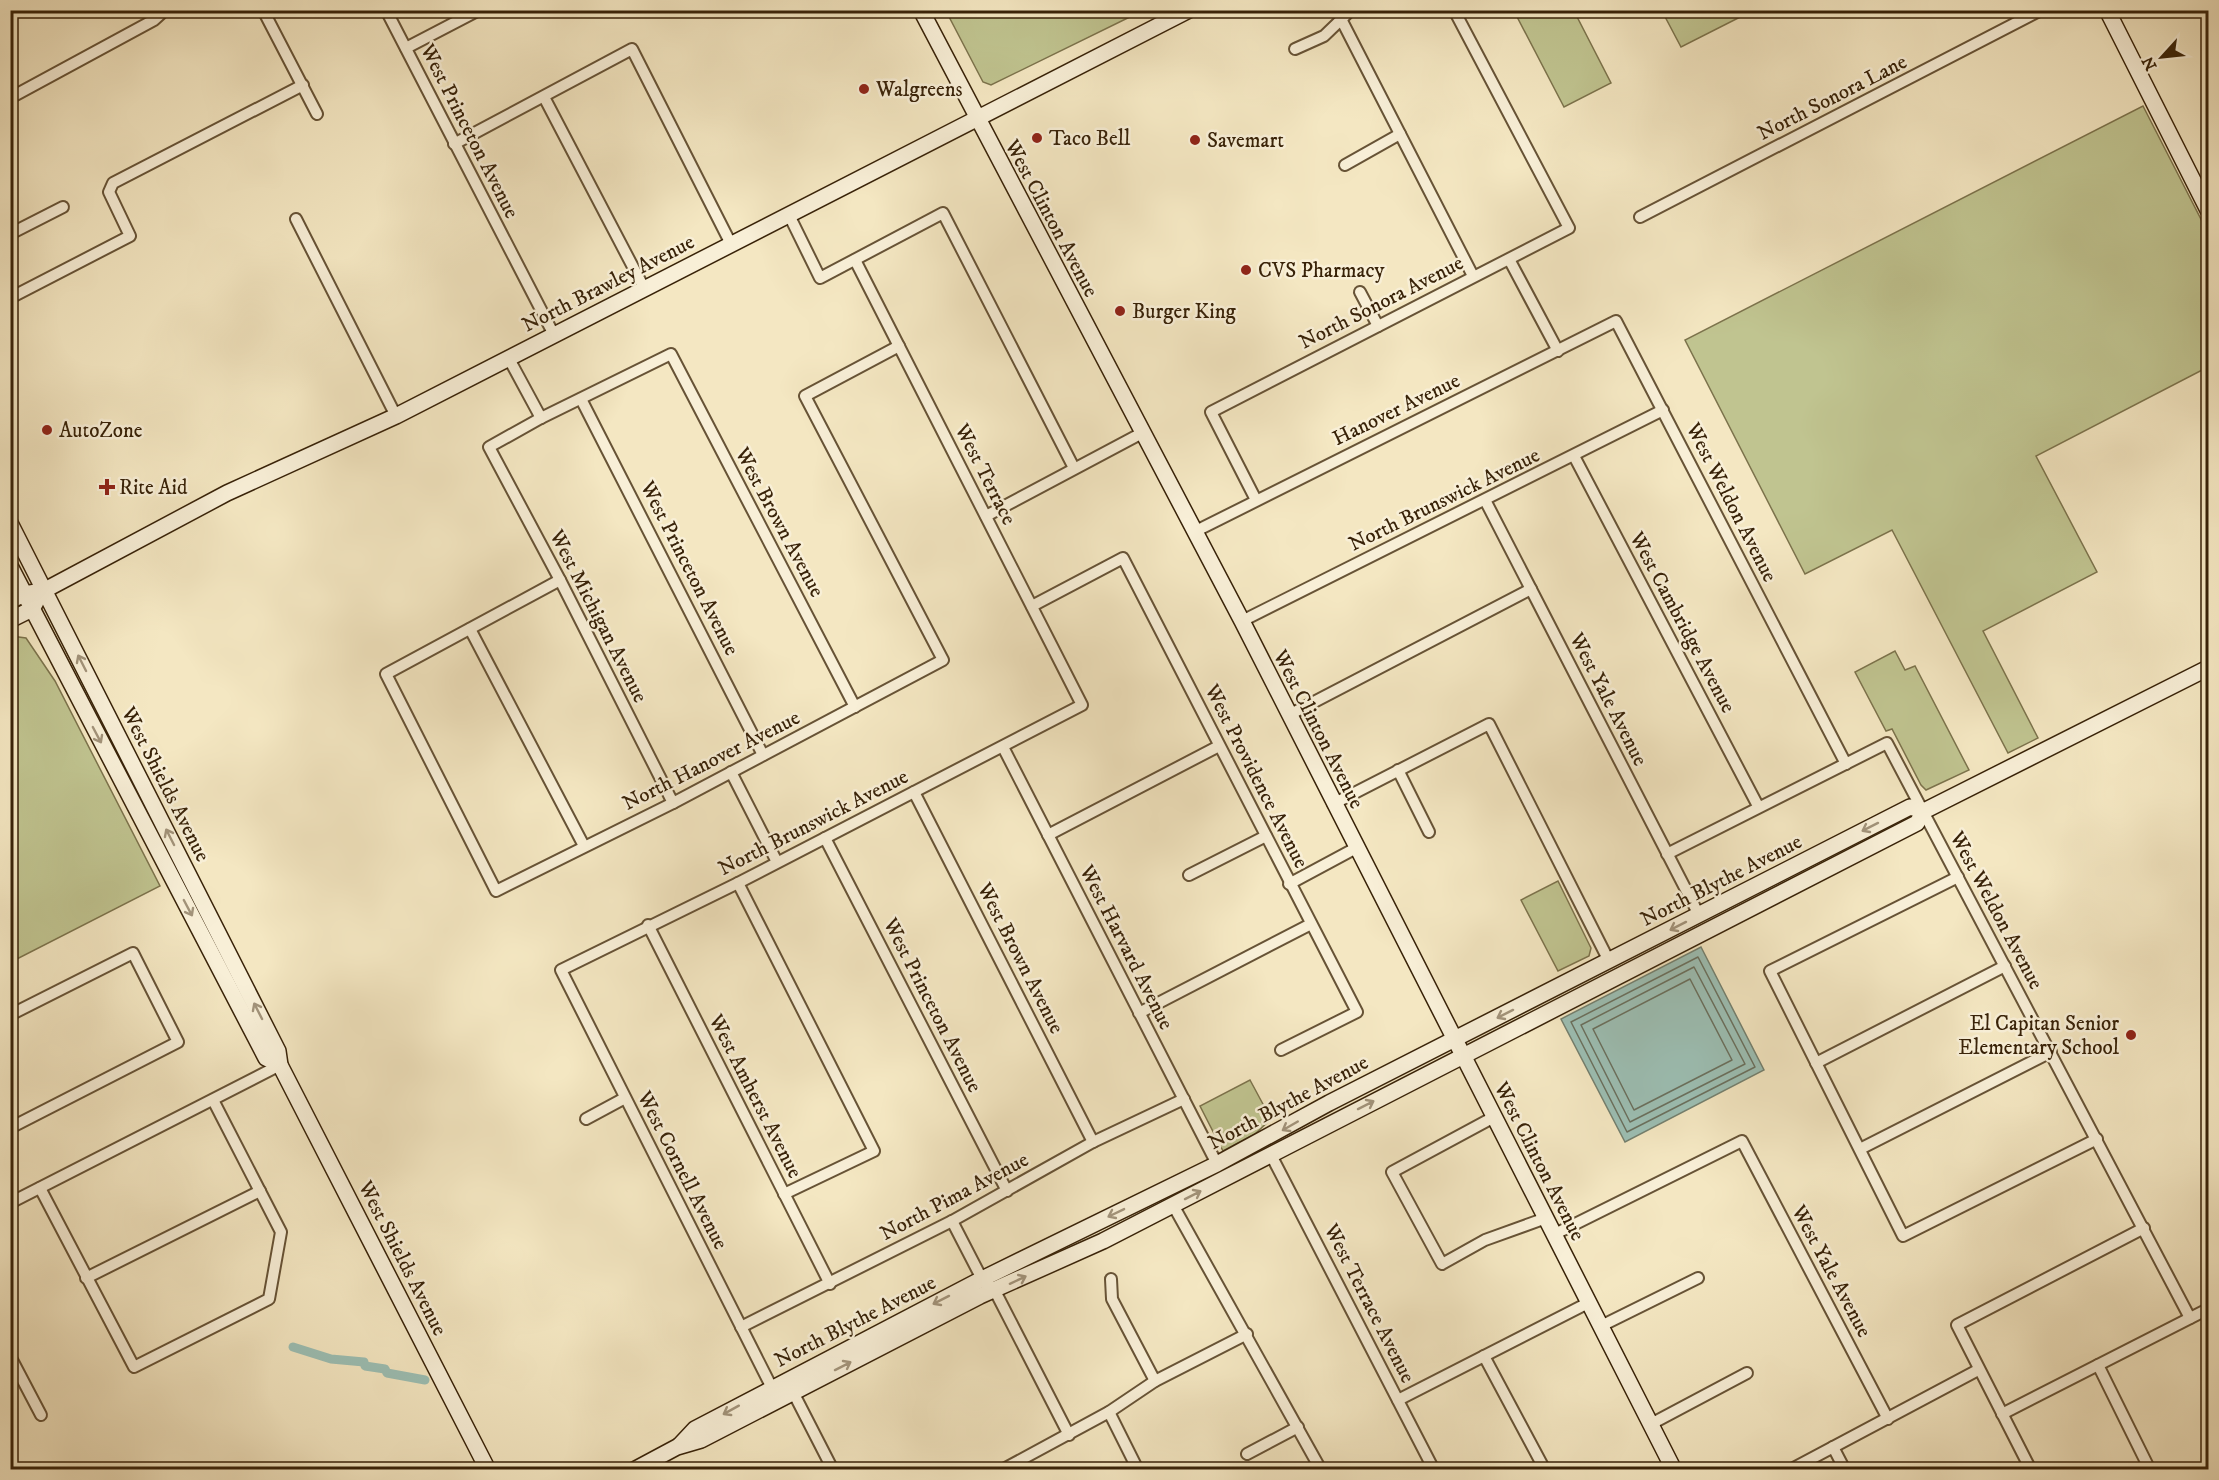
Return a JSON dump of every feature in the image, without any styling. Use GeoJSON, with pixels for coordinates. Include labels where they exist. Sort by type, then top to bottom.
{"type":"FeatureCollection","features":[{"type":"Feature","properties":{"kind":"street"},"geometry":{"type":"LineString","coordinates":[[10,98],[154,20],[165,10]]}},
{"type":"Feature","properties":{"kind":"street","name":"West Princeton Avenue"},"geometry":{"type":"LineString","coordinates":[[386,10],[553,333]]}},
{"type":"Feature","properties":{"kind":"street"},"geometry":{"type":"LineString","coordinates":[[406,48],[479,10]]}},
{"type":"Feature","properties":{"kind":"street","name":"West Clinton Avenue"},"geometry":{"type":"LineString","coordinates":[[921,10],[976,119],[1242,621],[1333,804],[1674,1470]]}},
{"type":"Feature","properties":{"kind":"street","name":"North Brawley Avenue"},"geometry":{"type":"LineString","coordinates":[[17,597],[45,590],[227,493],[396,416],[553,333],[1189,10]]}},
{"type":"Feature","properties":{"kind":"street"},"geometry":{"type":"LineString","coordinates":[[1295,49],[1324,36],[1351,10]]}},
{"type":"Feature","properties":{"kind":"street","name":"North Sonora Avenue"},"geometry":{"type":"LineString","coordinates":[[1256,500],[1211,412],[1473,276],[1510,261],[1569,228],[1454,10]]}},
{"type":"Feature","properties":{"kind":"street","name":"North Sonora Lane"},"geometry":{"type":"LineString","coordinates":[[1640,217],[2041,10]]}},
{"type":"Feature","properties":{"kind":"street"},"geometry":{"type":"LineString","coordinates":[[2107,10],[2208,210]]}},
{"type":"Feature","properties":{"kind":"street"},"geometry":{"type":"LineString","coordinates":[[264,12],[317,114]]}},
{"type":"Feature","properties":{"kind":"street"},"geometry":{"type":"LineString","coordinates":[[1341,20],[1473,276]]}},
{"type":"Feature","properties":{"kind":"street"},"geometry":{"type":"LineString","coordinates":[[454,144],[632,49],[731,244]]}},
{"type":"Feature","properties":{"kind":"street"},"geometry":{"type":"LineString","coordinates":[[10,298],[130,236],[109,192],[113,183],[303,85]]}},
{"type":"Feature","properties":{"kind":"street"},"geometry":{"type":"LineString","coordinates":[[544,97],[644,288]]}},
{"type":"Feature","properties":{"kind":"street"},"geometry":{"type":"LineString","coordinates":[[1345,165],[1400,134]]}},
{"type":"Feature","properties":{"kind":"street"},"geometry":{"type":"LineString","coordinates":[[10,234],[63,207]]}},
{"type":"Feature","properties":{"kind":"street"},"geometry":{"type":"LineString","coordinates":[[789,215],[820,278],[943,213],[1074,468]]}},
{"type":"Feature","properties":{"kind":"street"},"geometry":{"type":"LineString","coordinates":[[296,219],[396,416]]}},
{"type":"Feature","properties":{"kind":"street","name":"West Terrace"},"geometry":{"type":"LineString","coordinates":[[855,260],[1082,705]]}},
{"type":"Feature","properties":{"kind":"street"},"geometry":{"type":"LineString","coordinates":[[1510,261],[1558,351]]}},
{"type":"Feature","properties":{"kind":"street"},"geometry":{"type":"LineString","coordinates":[[1360,292],[1378,326]]}},
{"type":"Feature","properties":{"kind":"street","name":"Hanover Avenue"},"geometry":{"type":"LineString","coordinates":[[1194,532],[1616,321]]}},
{"type":"Feature","properties":{"kind":"street","name":"West Weldon Avenue"},"geometry":{"type":"LineString","coordinates":[[1616,321],[1846,764],[1887,743],[2190,1318]]}},
{"type":"Feature","properties":{"kind":"street","name":"North Hanover Avenue"},"geometry":{"type":"LineString","coordinates":[[470,629],[386,674],[496,891],[673,803],[943,660],[805,396],[899,346]]}},
{"type":"Feature","properties":{"kind":"street","name":"West Brown Avenue"},"geometry":{"type":"LineString","coordinates":[[581,399],[671,354],[855,707]]}},
{"type":"Feature","properties":{"kind":"street"},"geometry":{"type":"LineString","coordinates":[[508,357],[541,418],[581,399]]}},
{"type":"Feature","properties":{"kind":"street","name":"West Princeton Avenue"},"geometry":{"type":"LineString","coordinates":[[581,399],[763,755]]}},
{"type":"Feature","properties":{"kind":"street","name":"North Brunswick Avenue"},"geometry":{"type":"LineString","coordinates":[[1242,621],[1663,410]]}},
{"type":"Feature","properties":{"kind":"street","name":"West Michigan Avenue"},"geometry":{"type":"LineString","coordinates":[[541,418],[489,447],[560,580],[673,803]]}},
{"type":"Feature","properties":{"kind":"street"},"geometry":{"type":"LineString","coordinates":[[986,516],[1142,433]]}},
{"type":"Feature","properties":{"kind":"street","name":"West Cambridge Avenue"},"geometry":{"type":"LineString","coordinates":[[1574,456],[1758,806]]}},
{"type":"Feature","properties":{"kind":"street","name":"West Yale Avenue"},"geometry":{"type":"LineString","coordinates":[[1485,500],[1699,915]]}},
{"type":"Feature","properties":{"kind":"street","name":"West Shields Avenue"},"geometry":{"type":"LineString","coordinates":[[10,523],[278,1051],[280,1065],[488,1470]]}},
{"type":"Feature","properties":{"kind":"street","name":"West Providence Avenue"},"geometry":{"type":"LineString","coordinates":[[1032,606],[1123,558],[1289,884],[1357,1011],[1281,1050]]}},
{"type":"Feature","properties":{"kind":"street","name":"West Shields Avenue"},"geometry":{"type":"LineString","coordinates":[[10,566],[17,597],[32,609],[266,1058],[280,1065]]}},
{"type":"Feature","properties":{"kind":"street"},"geometry":{"type":"LineString","coordinates":[[560,580],[470,629],[584,846]]}},
{"type":"Feature","properties":{"kind":"street"},"geometry":{"type":"LineString","coordinates":[[1289,715],[1531,589]]}},
{"type":"Feature","properties":{"kind":"street","name":"North Brawley Avenue"},"geometry":{"type":"LineString","coordinates":[[10,620],[32,609],[45,590]]}},
{"type":"Feature","properties":{"kind":"street","name":"North Blythe Avenue"},"geometry":{"type":"LineString","coordinates":[[678,1447],[695,1430],[821,1363],[988,1285],[1173,1205],[1917,823],[1923,811],[2208,668]]}},
{"type":"Feature","properties":{"kind":"street","name":"North Brunswick Avenue"},"geometry":{"type":"LineString","coordinates":[[561,970],[825,838],[1082,705]]}},
{"type":"Feature","properties":{"kind":"street"},"geometry":{"type":"LineString","coordinates":[[1333,804],[1489,724],[1609,962]]}},
{"type":"Feature","properties":{"kind":"street"},"geometry":{"type":"LineString","coordinates":[[1048,835],[1219,746]]}},
{"type":"Feature","properties":{"kind":"street","name":"West Harvard Avenue"},"geometry":{"type":"LineString","coordinates":[[1003,747],[1218,1164]]}},
{"type":"Feature","properties":{"kind":"street"},"geometry":{"type":"LineString","coordinates":[[1667,854],[1758,806],[1846,764]]}},
{"type":"Feature","properties":{"kind":"street"},"geometry":{"type":"LineString","coordinates":[[1398,770],[1429,832]]}},
{"type":"Feature","properties":{"kind":"street"},"geometry":{"type":"LineString","coordinates":[[731,772],[777,862]]}},
{"type":"Feature","properties":{"kind":"street","name":"West Brown Avenue"},"geometry":{"type":"LineString","coordinates":[[914,792],[1093,1142]]}},
{"type":"Feature","properties":{"kind":"street","name":"North Blythe Avenue"},"geometry":{"type":"LineString","coordinates":[[634,1470],[678,1447],[701,1440],[793,1392],[988,1285],[1454,1040],[1910,807],[1923,811]]}},
{"type":"Feature","properties":{"kind":"street"},"geometry":{"type":"LineString","coordinates":[[1190,875],[1266,836]]}},
{"type":"Feature","properties":{"kind":"street","name":"West Princeton Avenue"},"geometry":{"type":"LineString","coordinates":[[825,838],[1007,1191]]}},
{"type":"Feature","properties":{"kind":"street"},"geometry":{"type":"LineString","coordinates":[[1289,884],[1356,848]]}},
{"type":"Feature","properties":{"kind":"street"},"geometry":{"type":"LineString","coordinates":[[1958,878],[1770,971],[1903,1236],[2097,1139]]}},
{"type":"Feature","properties":{"kind":"street"},"geometry":{"type":"LineString","coordinates":[[738,882],[874,1151],[784,1194]]}},
{"type":"Feature","properties":{"kind":"street"},"geometry":{"type":"LineString","coordinates":[[1139,1013],[1311,924]]}},
{"type":"Feature","properties":{"kind":"street","name":"West Amherst Avenue"},"geometry":{"type":"LineString","coordinates":[[648,925],[830,1284]]}},
{"type":"Feature","properties":{"kind":"street"},"geometry":{"type":"LineString","coordinates":[[10,1015],[133,952],[178,1042],[10,1128]]}},
{"type":"Feature","properties":{"kind":"street"},"geometry":{"type":"LineString","coordinates":[[1816,1062],[2004,966]]}},
{"type":"Feature","properties":{"kind":"street","name":"West Cornell Avenue"},"geometry":{"type":"LineString","coordinates":[[561,970],[772,1388]]}},
{"type":"Feature","properties":{"kind":"street"},"geometry":{"type":"LineString","coordinates":[[1860,1149],[2051,1052]]}},
{"type":"Feature","properties":{"kind":"street"},"geometry":{"type":"LineString","coordinates":[[10,1203],[280,1065]]}},
{"type":"Feature","properties":{"kind":"street"},"geometry":{"type":"LineString","coordinates":[[586,1119],[625,1098]]}},
{"type":"Feature","properties":{"kind":"street","name":"North Pima Avenue"},"geometry":{"type":"LineString","coordinates":[[741,1327],[952,1221],[1093,1142],[1184,1099]]}},
{"type":"Feature","properties":{"kind":"street"},"geometry":{"type":"LineString","coordinates":[[40,1188],[134,1367],[269,1299],[280,1232],[213,1100]]}},
{"type":"Feature","properties":{"kind":"street"},"geometry":{"type":"LineString","coordinates":[[1494,1117],[1392,1172],[1442,1264],[1485,1240],[1546,1218]]}},
{"type":"Feature","properties":{"kind":"street","name":"West Yale Avenue"},"geometry":{"type":"LineString","coordinates":[[1555,1234],[1742,1141],[1888,1419]]}},
{"type":"Feature","properties":{"kind":"street","name":"West Terrace Avenue"},"geometry":{"type":"LineString","coordinates":[[1271,1155],[1434,1470]]}},
{"type":"Feature","properties":{"kind":"street"},"geometry":{"type":"LineString","coordinates":[[86,1278],[260,1191]]}},
{"type":"Feature","properties":{"kind":"street"},"geometry":{"type":"LineString","coordinates":[[1173,1205],[1321,1470]]}},
{"type":"Feature","properties":{"kind":"street"},"geometry":{"type":"LineString","coordinates":[[952,1221],[1069,1435]]}},
{"type":"Feature","properties":{"kind":"street"},"geometry":{"type":"LineString","coordinates":[[2031,1470],[1957,1325],[2144,1228]]}},
{"type":"Feature","properties":{"kind":"street"},"geometry":{"type":"LineString","coordinates":[[1601,1326],[1698,1278]]}},
{"type":"Feature","properties":{"kind":"street"},"geometry":{"type":"LineString","coordinates":[[1111,1279],[1112,1299],[1155,1381]]}},
{"type":"Feature","properties":{"kind":"street"},"geometry":{"type":"LineString","coordinates":[[1398,1400],[1588,1303]]}},
{"type":"Feature","properties":{"kind":"street"},"geometry":{"type":"LineString","coordinates":[[2002,1414],[2208,1309]]}},
{"type":"Feature","properties":{"kind":"street"},"geometry":{"type":"LineString","coordinates":[[1002,1470],[1022,1465],[1155,1381],[1247,1334]]}},
{"type":"Feature","properties":{"kind":"street"},"geometry":{"type":"LineString","coordinates":[[10,1356],[41,1414]]}},
{"type":"Feature","properties":{"kind":"street"},"geometry":{"type":"LineString","coordinates":[[1484,1356],[1545,1470]]}},
{"type":"Feature","properties":{"kind":"street"},"geometry":{"type":"LineString","coordinates":[[821,1363],[793,1392],[833,1470]]}},
{"type":"Feature","properties":{"kind":"street"},"geometry":{"type":"LineString","coordinates":[[2098,1365],[2150,1470]]}},
{"type":"Feature","properties":{"kind":"street"},"geometry":{"type":"LineString","coordinates":[[1790,1470],[1978,1370]]}},
{"type":"Feature","properties":{"kind":"street"},"geometry":{"type":"LineString","coordinates":[[1651,1424],[1747,1373]]}},
{"type":"Feature","properties":{"kind":"street"},"geometry":{"type":"LineString","coordinates":[[747,1416],[768,1397],[772,1388]]}},
{"type":"Feature","properties":{"kind":"street"},"geometry":{"type":"LineString","coordinates":[[1109,1412],[1138,1470]]}},
{"type":"Feature","properties":{"kind":"street"},"geometry":{"type":"LineString","coordinates":[[1247,1454],[1298,1427]]}},
{"type":"Feature","properties":{"kind":"street"},"geometry":{"type":"LineString","coordinates":[[1833,1447],[1845,1470]]}},
{"type":"Feature","properties":{"kind":"green space"},"geometry":{"type":"Polygon","coordinates":[[[946,11],[1142,11],[991,85],[983,82],[946,11]]]}},
{"type":"Feature","properties":{"kind":"green space"},"geometry":{"type":"Polygon","coordinates":[[[1514,11],[1574,11],[1611,83],[1564,107],[1514,11]]]}},
{"type":"Feature","properties":{"kind":"green space"},"geometry":{"type":"Polygon","coordinates":[[[1662,11],[1752,11],[1681,47],[1662,11]]]}},
{"type":"Feature","properties":{"kind":"green space"},"geometry":{"type":"Polygon","coordinates":[[[2143,106],[2208,233],[2208,367],[2036,456],[2097,572],[1983,631],[2038,738],[2008,753],[1892,530],[1805,574],[1685,340],[2143,106]]]}},
{"type":"Feature","properties":{"kind":"green space"},"geometry":{"type":"Polygon","coordinates":[[[11,636],[26,638],[55,681],[160,886],[11,962],[11,636]]]}},
{"type":"Feature","properties":{"kind":"green space"},"geometry":{"type":"Polygon","coordinates":[[[1895,651],[1905,670],[1915,666],[1969,770],[1926,790],[1921,785],[1892,729],[1886,731],[1855,672],[1895,651]]]}},
{"type":"Feature","properties":{"kind":"green space"},"geometry":{"type":"Polygon","coordinates":[[[1558,881],[1591,948],[1589,956],[1558,971],[1521,900],[1558,881]]]}},
{"type":"Feature","properties":{"kind":"green space"},"geometry":{"type":"Polygon","coordinates":[[[1250,1080],[1271,1119],[1255,1134],[1223,1151],[1200,1106],[1250,1080]]]}},
{"type":"Feature","properties":{"kind":"water"},"geometry":{"type":"Polygon","coordinates":[[[1701,947],[1764,1070],[1625,1142],[1561,1019],[1701,947]]]}},
{"type":"Feature","properties":{"kind":"waterway"},"geometry":{"type":"LineString","coordinates":[[293,1347],[331,1359],[364,1362],[365,1366],[385,1369],[387,1373],[425,1380]]}},
{"type":"Feature","properties":{"kind":"place","name":"Walgreens"},"geometry":{"type":"Point","coordinates":[864,89]}},
{"type":"Feature","properties":{"kind":"place","name":"Taco Bell"},"geometry":{"type":"Point","coordinates":[1037,138]}},
{"type":"Feature","properties":{"kind":"place","name":"Savemart"},"geometry":{"type":"Point","coordinates":[1195,140]}},
{"type":"Feature","properties":{"kind":"place","name":"CVS Pharmacy"},"geometry":{"type":"Point","coordinates":[1246,270]}},
{"type":"Feature","properties":{"kind":"place","name":"Burger King"},"geometry":{"type":"Point","coordinates":[1120,311]}},
{"type":"Feature","properties":{"kind":"place","name":"AutoZone"},"geometry":{"type":"Point","coordinates":[47,430]}},
{"type":"Feature","properties":{"kind":"place","name":"Rite Aid"},"geometry":{"type":"Point","coordinates":[107,487]}},
{"type":"Feature","properties":{"kind":"place","name":"El Capitan Senior Elementary School"},"geometry":{"type":"Point","coordinates":[2131,1035]}}]}
